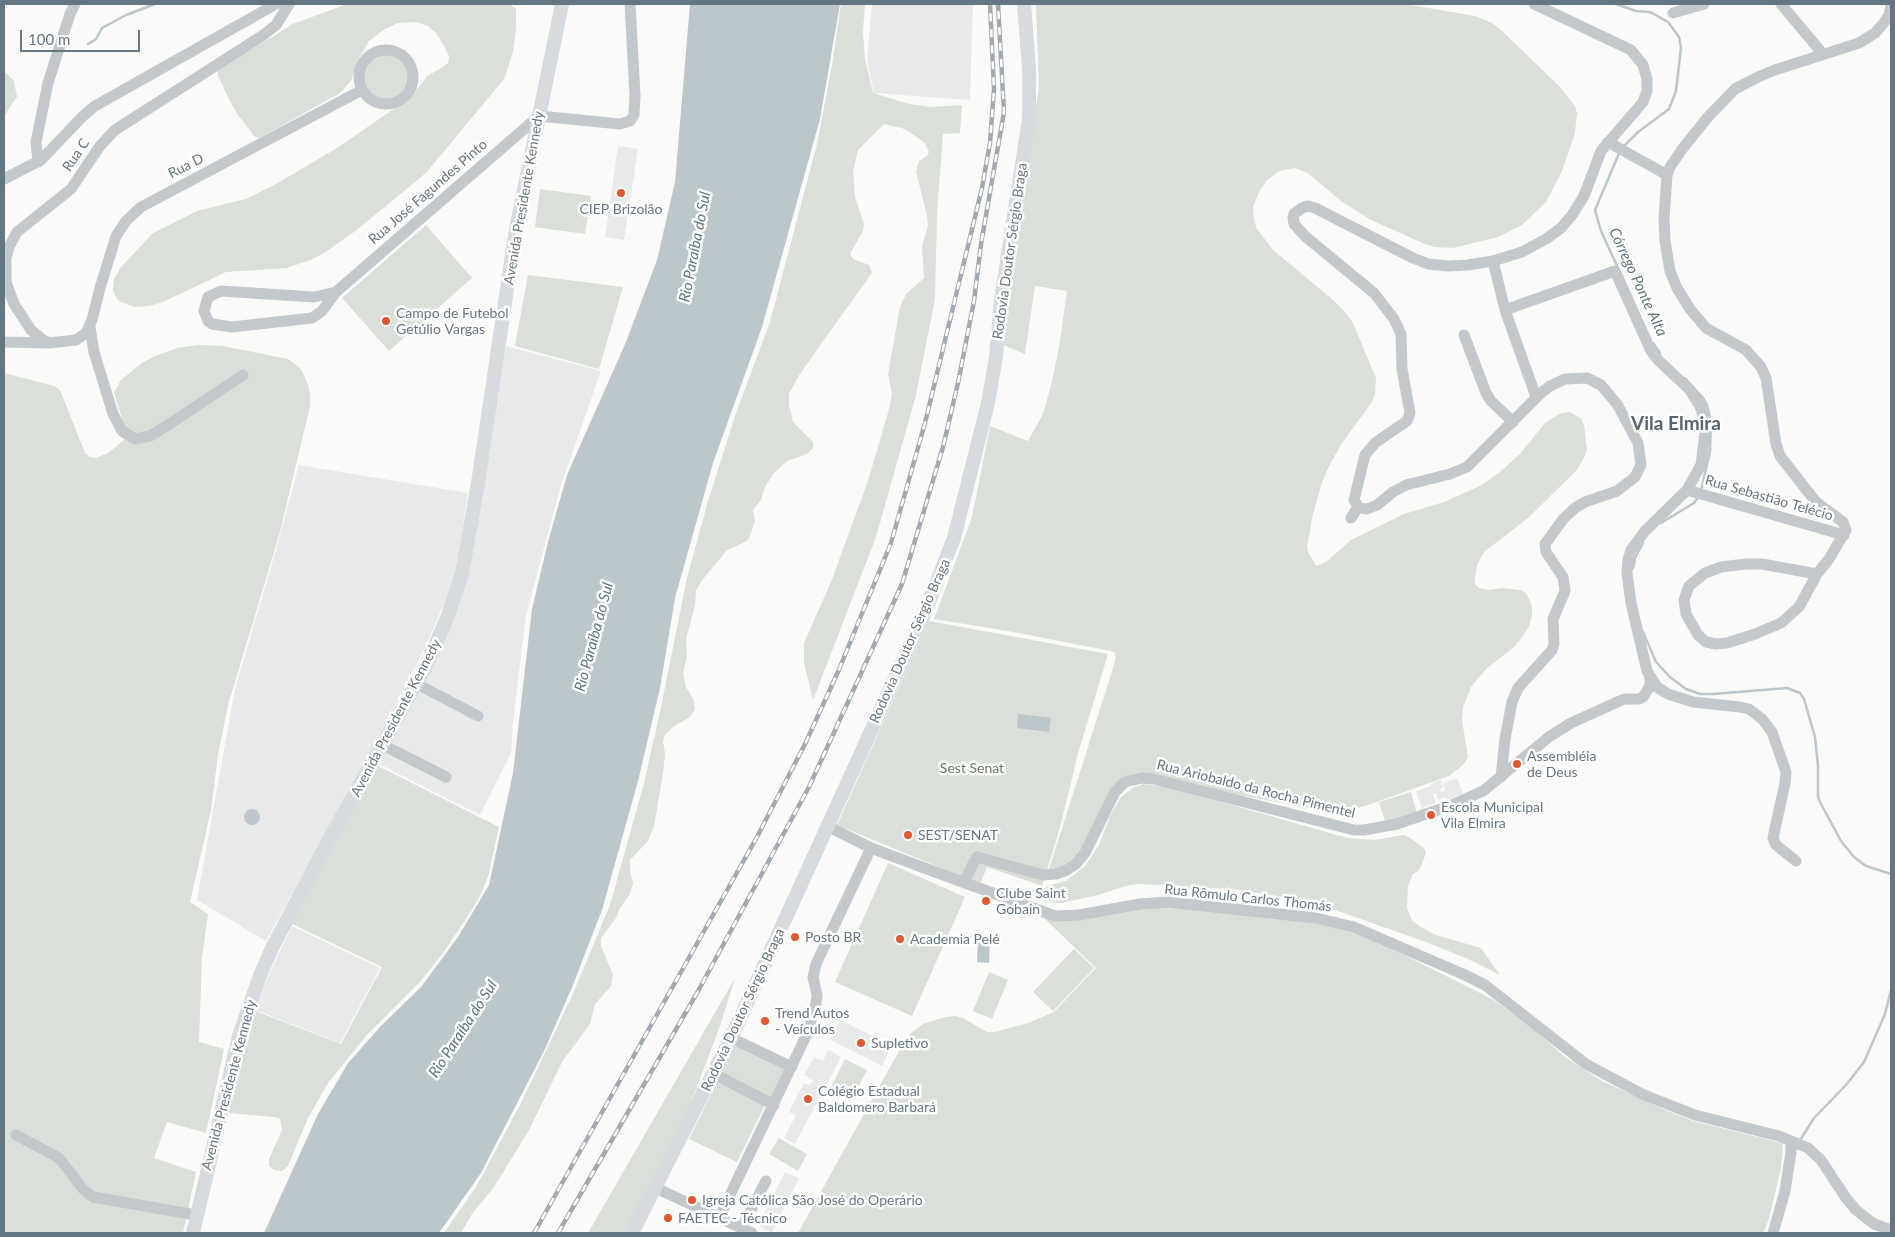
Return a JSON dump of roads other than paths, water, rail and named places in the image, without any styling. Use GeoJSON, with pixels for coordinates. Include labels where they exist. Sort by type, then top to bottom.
{"type":"FeatureCollection","features":[{"type":"Feature","properties":{"kind":"main road","name":"Avenida Presidente Kennedy"},"geometry":{"type":"LineString","coordinates":[[193,1233],[239,1036],[259,978],[272,948],[326,845],[417,684],[447,618],[462,574],[472,521],[516,229],[562,4]]}},
{"type":"Feature","properties":{"kind":"main road","name":"Rodovia Doutor Sérgio Braga"},"geometry":{"type":"LineString","coordinates":[[632,1233],[731,1038],[923,618],[954,538],[988,403],[996,357],[1001,300],[1029,119],[1029,68],[1024,4]]}},
{"type":"Feature","properties":{"kind":"street"},"geometry":{"type":"LineString","coordinates":[[38,162],[36,142],[46,90],[75,4]]}},
{"type":"Feature","properties":{"kind":"street"},"geometry":{"type":"LineString","coordinates":[[4,179],[38,162],[95,106],[276,4]]}},
{"type":"Feature","properties":{"kind":"street","name":"Rua C"},"geometry":{"type":"LineString","coordinates":[[50,343],[31,330],[14,304],[6,282],[6,258],[16,232],[71,189],[100,146],[115,130],[262,36],[276,25],[289,4]]}},
{"type":"Feature","properties":{"kind":"street"},"geometry":{"type":"LineString","coordinates":[[539,116],[620,124],[626,124],[632,118],[635,87],[630,4]]}},
{"type":"Feature","properties":{"kind":"street"},"geometry":{"type":"LineString","coordinates":[[1501,777],[1512,702],[1522,683],[1552,650],[1554,644],[1553,619],[1565,591],[1563,577],[1546,552],[1545,544],[1572,510],[1585,502],[1622,488],[1634,477],[1641,465],[1642,459],[1638,443],[1625,416],[1613,398],[1596,382],[1581,377],[1565,379],[1550,386],[1536,397],[1474,462],[1464,469],[1402,487],[1371,508],[1364,509],[1358,507],[1354,500],[1365,456],[1375,443],[1407,421],[1410,414],[1402,369],[1401,334],[1394,319],[1374,294],[1301,231],[1294,224],[1293,215],[1302,208],[1315,208],[1413,258],[1428,264],[1458,266],[1493,261],[1532,248],[1561,228],[1581,201],[1596,160],[1608,142],[1643,102],[1648,85],[1643,65],[1636,55],[1625,47],[1534,4]]}},
{"type":"Feature","properties":{"kind":"street"},"geometry":{"type":"LineString","coordinates":[[1673,13],[1704,4]]}},
{"type":"Feature","properties":{"kind":"street"},"geometry":{"type":"LineString","coordinates":[[1781,4],[1823,54]]}},
{"type":"Feature","properties":{"kind":"street"},"geometry":{"type":"LineString","coordinates":[[1817,574],[1762,564],[1721,567],[1705,573],[1689,586],[1684,600],[1686,614],[1695,631],[1711,644],[1727,643],[1771,628],[1788,618],[1804,599],[1817,574],[1844,535],[1845,528],[1843,522],[1816,502],[1780,456],[1776,444],[1766,378],[1762,367],[1746,350],[1706,328],[1690,309],[1674,280],[1664,236],[1668,175],[1675,157],[1735,89],[1758,77],[1823,54],[1845,49],[1868,38],[1884,24],[1891,12]]}},
{"type":"Feature","properties":{"kind":"street"},"geometry":{"type":"LineString","coordinates":[[381,50],[391,50],[400,53],[409,62],[413,72],[413,81],[408,93],[400,100],[388,104],[378,103],[369,98],[362,90],[359,79],[360,69],[364,60],[372,53],[381,50]]}},
{"type":"Feature","properties":{"kind":"street","name":"Rua D"},"geometry":{"type":"LineString","coordinates":[[243,375],[150,436],[135,439],[122,431],[116,420],[94,350],[90,327],[116,236],[136,210],[150,201],[362,90]]}},
{"type":"Feature","properties":{"kind":"street","name":"Rua José Fagundes Pinto"},"geometry":{"type":"LineString","coordinates":[[336,292],[314,297],[221,291],[208,297],[204,311],[208,321],[224,327],[312,318],[317,315],[336,292],[539,116]]}},
{"type":"Feature","properties":{"kind":"street"},"geometry":{"type":"LineString","coordinates":[[1608,142],[1668,175]]}},
{"type":"Feature","properties":{"kind":"street"},"geometry":{"type":"LineString","coordinates":[[1493,261],[1505,310],[1536,397]]}},
{"type":"Feature","properties":{"kind":"street"},"geometry":{"type":"LineString","coordinates":[[1505,310],[1615,271],[1651,350],[1693,394],[1702,412],[1706,433],[1701,466],[1687,490],[1642,535],[1629,554],[1628,592],[1651,684],[1639,699]]}},
{"type":"Feature","properties":{"kind":"street"},"geometry":{"type":"LineString","coordinates":[[65,342],[79,338],[90,327]]}},
{"type":"Feature","properties":{"kind":"street"},"geometry":{"type":"LineString","coordinates":[[19,342],[28,339],[31,336],[31,330]]}},
{"type":"Feature","properties":{"kind":"street"},"geometry":{"type":"LineString","coordinates":[[1464,335],[1486,393],[1491,401],[1513,422]]}},
{"type":"Feature","properties":{"kind":"street"},"geometry":{"type":"LineString","coordinates":[[4,342],[84,342],[94,350]]}},
{"type":"Feature","properties":{"kind":"street","name":"Rua Sebastião Telécio"},"geometry":{"type":"LineString","coordinates":[[1687,490],[1844,535]]}},
{"type":"Feature","properties":{"kind":"street"},"geometry":{"type":"LineString","coordinates":[[1351,518],[1358,507]]}},
{"type":"Feature","properties":{"kind":"street"},"geometry":{"type":"LineString","coordinates":[[1650,678],[1657,687],[1668,694],[1693,702],[1745,708],[1752,710],[1766,722],[1776,739],[1786,772],[1774,841],[1796,862]]}},
{"type":"Feature","properties":{"kind":"street"},"geometry":{"type":"LineString","coordinates":[[417,684],[478,716]]}},
{"type":"Feature","properties":{"kind":"street","name":"Rua Ariobaldo da Rocha Pimentel"},"geometry":{"type":"LineString","coordinates":[[964,882],[975,859],[1043,875],[1056,874],[1067,870],[1076,864],[1089,847],[1115,792],[1125,782],[1136,778],[1154,779],[1354,830],[1364,830],[1397,824],[1452,805],[1483,791],[1549,737],[1571,722],[1624,699],[1639,699],[1668,694]]}},
{"type":"Feature","properties":{"kind":"street"},"geometry":{"type":"LineString","coordinates":[[383,745],[446,777]]}},
{"type":"Feature","properties":{"kind":"street","name":"Rua Rômulo Carlos Thomás"},"geometry":{"type":"LineString","coordinates":[[827,826],[871,848],[1055,916],[1078,915],[1140,904],[1168,902],[1316,918],[1349,926],[1465,975],[1485,986],[1586,1064],[1642,1094],[1701,1116],[1779,1136],[1803,1145],[1816,1154],[1856,1210],[1874,1224],[1891,1230]]}},
{"type":"Feature","properties":{"kind":"street"},"geometry":{"type":"LineString","coordinates":[[719,1218],[807,1034],[815,1009],[817,995],[813,976],[816,964],[871,848]]}},
{"type":"Feature","properties":{"kind":"street"},"geometry":{"type":"LineString","coordinates":[[731,1038],[792,1067]]}},
{"type":"Feature","properties":{"kind":"street"},"geometry":{"type":"LineString","coordinates":[[714,1074],[774,1105]]}},
{"type":"Feature","properties":{"kind":"street"},"geometry":{"type":"LineString","coordinates":[[16,1135],[59,1158],[83,1189],[93,1197],[196,1215]]}},
{"type":"Feature","properties":{"kind":"street"},"geometry":{"type":"LineString","coordinates":[[1773,1233],[1785,1191],[1791,1141]]}},
{"type":"Feature","properties":{"kind":"street"},"geometry":{"type":"LineString","coordinates":[[656,1188],[746,1231],[766,1181]]}},
{"type":"Feature","properties":{"kind":"water","name":"Rio Paraíba do Sul"},"geometry":{"type":"Polygon","coordinates":[[[690,4],[840,4],[820,119],[762,327],[713,463],[675,598],[660,688],[638,781],[602,910],[573,985],[545,1049],[481,1173],[439,1233],[264,1233],[318,1114],[348,1063],[381,1026],[421,987],[458,937],[489,885],[513,773],[532,609],[548,542],[567,475],[626,342],[657,260],[675,182],[690,4]]]}},
{"type":"Feature","properties":{"kind":"water"},"geometry":{"type":"Polygon","coordinates":[[[1018,714],[1051,718],[1049,732],[1017,728],[1018,714]]]}},
{"type":"Feature","properties":{"kind":"water"},"geometry":{"type":"Polygon","coordinates":[[[252,809],[258,811],[260,817],[258,823],[252,825],[246,823],[244,817],[246,811],[252,809]]]}},
{"type":"Feature","properties":{"kind":"water"},"geometry":{"type":"Polygon","coordinates":[[[978,938],[990,938],[989,963],[977,962],[978,938]]]}},
{"type":"Feature","properties":{"kind":"waterway"},"geometry":{"type":"LineString","coordinates":[[88,44],[96,39],[102,28],[126,15],[155,4]]}},
{"type":"Feature","properties":{"kind":"waterway","name":"Córrego Ponte Alta"},"geometry":{"type":"LineString","coordinates":[[1616,4],[1636,11],[1650,12],[1668,22],[1679,37],[1681,48],[1676,91],[1669,109],[1638,132],[1623,147]]}},
{"type":"Feature","properties":{"kind":"waterway","name":"Córrego Ponte Alta"},"geometry":{"type":"LineString","coordinates":[[1618,268],[1601,231],[1595,210],[1620,151]]}},
{"type":"Feature","properties":{"kind":"waterway","name":"Córrego Ponte Alta"},"geometry":{"type":"LineString","coordinates":[[1653,343],[1660,353]]}},
{"type":"Feature","properties":{"kind":"waterway","name":"Córrego Ponte Alta"},"geometry":{"type":"LineString","coordinates":[[1685,378],[1703,398],[1707,405],[1711,422],[1710,451],[1701,491]]}},
{"type":"Feature","properties":{"kind":"waterway","name":"Córrego Ponte Alta"},"geometry":{"type":"LineString","coordinates":[[1661,523],[1694,503],[1699,496]]}},
{"type":"Feature","properties":{"kind":"waterway","name":"Córrego Ponte Alta"},"geometry":{"type":"LineString","coordinates":[[1633,568],[1635,558],[1643,543]]}},
{"type":"Feature","properties":{"kind":"waterway","name":"Córrego Ponte Alta"},"geometry":{"type":"LineString","coordinates":[[1643,632],[1656,662],[1670,677],[1686,689],[1700,694],[1713,694],[1787,688],[1800,693],[1804,699],[1815,737],[1818,766],[1818,797],[1820,802],[1841,841],[1854,857],[1866,866],[1891,874]]}},
{"type":"Feature","properties":{"kind":"waterway","name":"Córrego Ponte Alta"},"geometry":{"type":"LineString","coordinates":[[1799,1142],[1814,1118],[1846,1085],[1864,1062],[1885,1014],[1891,990]]}},
{"type":"Feature","properties":{"kind":"railway"},"geometry":{"type":"LineString","coordinates":[[534,1233],[757,837],[805,744],[838,672],[891,543],[925,423],[982,188],[990,143],[994,89],[990,4]]}},
{"type":"Feature","properties":{"kind":"railway"},"geometry":{"type":"LineString","coordinates":[[558,1233],[697,993],[809,787],[902,584],[943,447],[974,301],[981,244],[1004,112],[998,4]]}},
{"type":"Feature","properties":{"kind":"place","name":"CIEP Brizolão"},"geometry":{"type":"Point","coordinates":[621,193]}},
{"type":"Feature","properties":{"kind":"place","name":"Campo de Futebol Getúlio Vargas"},"geometry":{"type":"Point","coordinates":[386,321]}},
{"type":"Feature","properties":{"kind":"place","name":"Assembléia de Deus"},"geometry":{"type":"Point","coordinates":[1517,764]}},
{"type":"Feature","properties":{"kind":"place","name":"Escola Municipal Vila Elmira"},"geometry":{"type":"Point","coordinates":[1431,815]}},
{"type":"Feature","properties":{"kind":"place","name":"SEST/SENAT"},"geometry":{"type":"Point","coordinates":[908,835]}},
{"type":"Feature","properties":{"kind":"place","name":"Clube Saint Gobain"},"geometry":{"type":"Point","coordinates":[986,901]}},
{"type":"Feature","properties":{"kind":"place","name":"Posto BR"},"geometry":{"type":"Point","coordinates":[795,937]}},
{"type":"Feature","properties":{"kind":"place","name":"Academia Pelé"},"geometry":{"type":"Point","coordinates":[900,939]}},
{"type":"Feature","properties":{"kind":"place","name":"Trend Autos - Veículos"},"geometry":{"type":"Point","coordinates":[765,1021]}},
{"type":"Feature","properties":{"kind":"place","name":"Supletivo"},"geometry":{"type":"Point","coordinates":[861,1043]}},
{"type":"Feature","properties":{"kind":"place","name":"Colégio Estadual Baldomero Barbará"},"geometry":{"type":"Point","coordinates":[808,1099]}},
{"type":"Feature","properties":{"kind":"place","name":"Igreja Católica São José do Operário"},"geometry":{"type":"Point","coordinates":[692,1200]}},
{"type":"Feature","properties":{"kind":"place","name":"FAETEC - Técnico"},"geometry":{"type":"Point","coordinates":[668,1218]}},
{"type":"Feature","properties":{"kind":"district","name":"Vila Elmira"},"geometry":{"type":"Point","coordinates":[1676,424]}},
{"type":"Feature","properties":{"kind":"park label","name":"Sest Senat"},"geometry":{"type":"Point","coordinates":[972,768]}}]}
